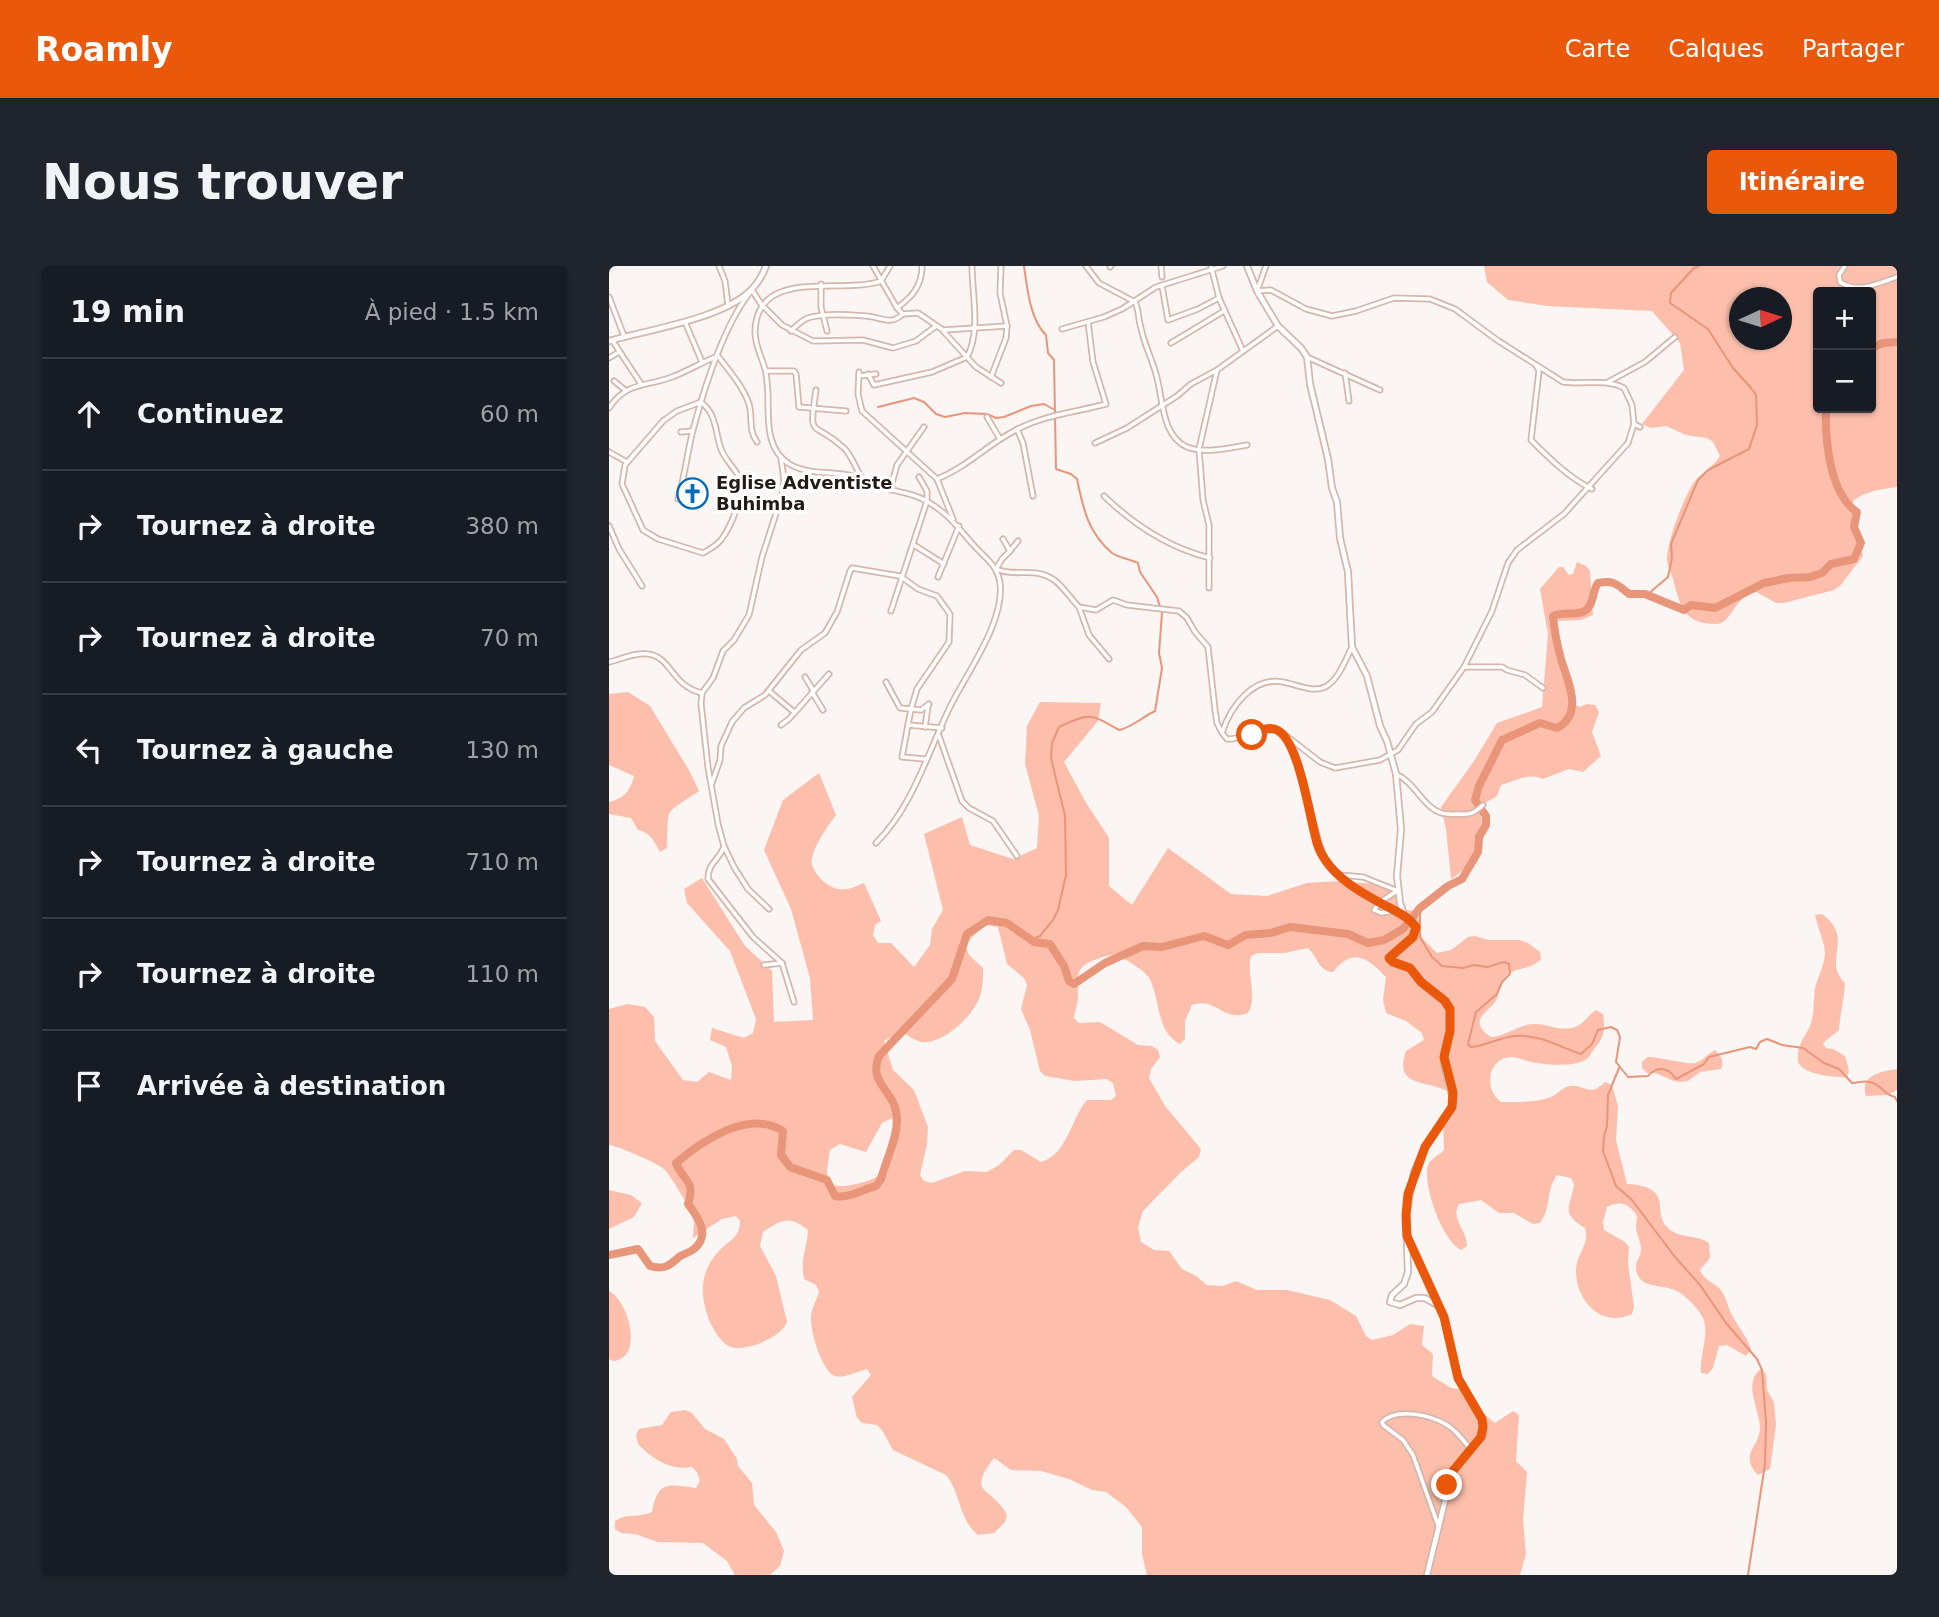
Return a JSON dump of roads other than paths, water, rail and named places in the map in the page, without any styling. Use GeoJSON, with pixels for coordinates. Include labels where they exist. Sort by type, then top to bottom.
{"type":"FeatureCollection","features":[{"type":"Feature","properties":{"kind":"street"},"geometry":{"type":"LineString","coordinates":[[719,266],[725,281],[728,305]]}},
{"type":"Feature","properties":{"kind":"street"},"geometry":{"type":"LineString","coordinates":[[760,266],[763,273]]}},
{"type":"Feature","properties":{"kind":"street"},"geometry":{"type":"LineString","coordinates":[[678,499],[685,476],[692,431],[718,356],[739,306],[767,266]]}},
{"type":"Feature","properties":{"kind":"street"},"geometry":{"type":"LineString","coordinates":[[873,266],[897,309],[903,314]]}},
{"type":"Feature","properties":{"kind":"street"},"geometry":{"type":"LineString","coordinates":[[769,909],[748,889],[724,846],[716,813],[702,720],[702,693],[713,678],[723,651],[734,640],[749,615],[762,557],[782,495],[784,480],[780,456],[768,431],[766,371],[756,343],[755,329],[761,304],[771,296],[786,290],[821,284],[869,285],[881,281],[890,266]]}},
{"type":"Feature","properties":{"kind":"street"},"geometry":{"type":"LineString","coordinates":[[897,309],[918,289],[922,266]]}},
{"type":"Feature","properties":{"kind":"street"},"geometry":{"type":"LineString","coordinates":[[868,374],[874,385],[932,372],[967,357],[974,328],[972,266]]}},
{"type":"Feature","properties":{"kind":"street"},"geometry":{"type":"LineString","coordinates":[[991,377],[1005,346],[1007,326],[1000,293],[1001,266]]}},
{"type":"Feature","properties":{"kind":"street"},"geometry":{"type":"LineString","coordinates":[[1086,266],[1099,283],[1135,302],[1162,405],[1171,429],[1179,441],[1188,447],[1199,449],[1247,445]]}},
{"type":"Feature","properties":{"kind":"street"},"geometry":{"type":"LineString","coordinates":[[1161,266],[1162,277]]}},
{"type":"Feature","properties":{"kind":"street"},"geometry":{"type":"LineString","coordinates":[[1062,329],[1104,317],[1135,302],[1147,292],[1223,266]]}},
{"type":"Feature","properties":{"kind":"street"},"geometry":{"type":"LineString","coordinates":[[1247,266],[1257,290],[1278,326],[1301,348],[1307,358],[1310,384],[1337,502],[1348,572],[1352,647],[1367,676],[1396,774],[1401,829],[1398,891],[1406,916]]}},
{"type":"Feature","properties":{"kind":"street"},"geometry":{"type":"LineString","coordinates":[[1257,290],[1266,266]]}},
{"type":"Feature","properties":{"kind":"street"},"geometry":{"type":"LineString","coordinates":[[1845,266],[1839,275],[1840,282],[1845,286],[1862,287],[1897,277]]}},
{"type":"Feature","properties":{"kind":"street"},"geometry":{"type":"LineString","coordinates":[[1212,268],[1219,298],[1243,351]]}},
{"type":"Feature","properties":{"kind":"street"},"geometry":{"type":"LineString","coordinates":[[821,284],[827,331]]}},
{"type":"Feature","properties":{"kind":"street"},"geometry":{"type":"LineString","coordinates":[[1162,286],[1168,320],[1219,298]]}},
{"type":"Feature","properties":{"kind":"street"},"geometry":{"type":"LineString","coordinates":[[641,384],[611,340],[670,327],[728,305],[752,290]]}},
{"type":"Feature","properties":{"kind":"street"},"geometry":{"type":"LineString","coordinates":[[752,290],[772,317],[813,341],[863,340],[893,348],[916,341],[936,326]]}},
{"type":"Feature","properties":{"kind":"street"},"geometry":{"type":"LineString","coordinates":[[1079,607],[1096,610],[1113,600],[1126,605],[1179,611],[1187,618],[1208,647],[1217,723],[1227,739],[1234,740],[1267,728],[1280,731],[1320,762],[1335,768],[1391,755],[1398,750],[1416,724],[1432,712],[1464,667],[1489,618],[1508,563],[1523,545],[1561,521],[1628,443],[1634,424],[1630,397],[1624,388],[1608,382],[1563,382],[1497,340],[1455,309],[1430,299],[1394,298],[1332,316],[1305,309],[1271,290],[1257,290]]}},
{"type":"Feature","properties":{"kind":"street"},"geometry":{"type":"LineString","coordinates":[[609,297],[624,336]]}},
{"type":"Feature","properties":{"kind":"street"},"geometry":{"type":"LineString","coordinates":[[1171,343],[1224,311]]}},
{"type":"Feature","properties":{"kind":"street"},"geometry":{"type":"LineString","coordinates":[[792,331],[806,318],[823,315],[866,316],[888,321],[897,320],[903,314],[918,313],[950,336],[952,342],[976,367],[1001,383]]}},
{"type":"Feature","properties":{"kind":"street"},"geometry":{"type":"LineString","coordinates":[[685,321],[702,362]]}},
{"type":"Feature","properties":{"kind":"street"},"geometry":{"type":"LineString","coordinates":[[937,479],[955,472],[1017,429],[1053,416],[1107,404],[1093,362],[1088,322]]}},
{"type":"Feature","properties":{"kind":"street"},"geometry":{"type":"LineString","coordinates":[[943,330],[1007,326]]}},
{"type":"Feature","properties":{"kind":"street"},"geometry":{"type":"LineString","coordinates":[[1095,443],[1127,428],[1191,384],[1217,370],[1278,326]]}},
{"type":"Feature","properties":{"kind":"street"},"geometry":{"type":"LineString","coordinates":[[1608,382],[1645,362],[1675,337]]}},
{"type":"Feature","properties":{"kind":"street"},"geometry":{"type":"LineString","coordinates":[[609,358],[619,352]]}},
{"type":"Feature","properties":{"kind":"street"},"geometry":{"type":"LineString","coordinates":[[609,408],[625,390],[665,380],[718,356]]}},
{"type":"Feature","properties":{"kind":"street"},"geometry":{"type":"LineString","coordinates":[[718,356],[735,378],[750,406],[750,428],[757,442]]}},
{"type":"Feature","properties":{"kind":"street"},"geometry":{"type":"LineString","coordinates":[[1307,358],[1381,390]]}},
{"type":"Feature","properties":{"kind":"street"},"geometry":{"type":"LineString","coordinates":[[1535,363],[1538,371],[1531,440],[1570,476],[1590,488]]}},
{"type":"Feature","properties":{"kind":"street"},"geometry":{"type":"LineString","coordinates":[[1209,588],[1209,525],[1205,512],[1199,449],[1207,403],[1217,370]]}},
{"type":"Feature","properties":{"kind":"street"},"geometry":{"type":"LineString","coordinates":[[766,371],[794,371],[799,407],[846,411]]}},
{"type":"Feature","properties":{"kind":"street"},"geometry":{"type":"LineString","coordinates":[[1345,373],[1349,401]]}},
{"type":"Feature","properties":{"kind":"street"},"geometry":{"type":"LineString","coordinates":[[876,374],[859,374],[858,394],[862,411],[937,479],[954,520]]}},
{"type":"Feature","properties":{"kind":"street"},"geometry":{"type":"LineString","coordinates":[[614,381],[625,390]]}},
{"type":"Feature","properties":{"kind":"street"},"geometry":{"type":"LineString","coordinates":[[816,390],[812,424],[844,449],[863,480]]}},
{"type":"Feature","properties":{"kind":"street"},"geometry":{"type":"LineString","coordinates":[[701,402],[709,408],[720,449],[740,479],[741,495],[722,538],[713,548],[703,553],[658,539],[643,530],[622,484],[622,474],[627,462],[670,416],[701,402]]}},
{"type":"Feature","properties":{"kind":"street"},"geometry":{"type":"LineString","coordinates":[[987,417],[1000,439]]}},
{"type":"Feature","properties":{"kind":"street"},"geometry":{"type":"LineString","coordinates":[[1634,424],[1640,427]]}},
{"type":"Feature","properties":{"kind":"street"},"geometry":{"type":"LineString","coordinates":[[890,489],[897,465],[925,427]]}},
{"type":"Feature","properties":{"kind":"street"},"geometry":{"type":"LineString","coordinates":[[1017,429],[1023,443],[1033,496]]}},
{"type":"Feature","properties":{"kind":"street"},"geometry":{"type":"LineString","coordinates":[[681,432],[692,431]]}},
{"type":"Feature","properties":{"kind":"street"},"geometry":{"type":"LineString","coordinates":[[609,452],[627,462]]}},
{"type":"Feature","properties":{"kind":"street"},"geometry":{"type":"LineString","coordinates":[[780,456],[800,469],[851,475],[927,501],[954,520],[996,569],[1011,574],[1040,573],[1066,589],[1079,607],[1089,635],[1109,659]]}},
{"type":"Feature","properties":{"kind":"street"},"geometry":{"type":"LineString","coordinates":[[891,611],[927,501],[927,491],[919,477]]}},
{"type":"Feature","properties":{"kind":"street"},"geometry":{"type":"LineString","coordinates":[[1104,496],[1122,513],[1165,540],[1187,552],[1210,558]]}},
{"type":"Feature","properties":{"kind":"street"},"geometry":{"type":"LineString","coordinates":[[609,526],[619,549],[642,586]]}},
{"type":"Feature","properties":{"kind":"street"},"geometry":{"type":"LineString","coordinates":[[938,577],[959,526]]}},
{"type":"Feature","properties":{"kind":"street"},"geometry":{"type":"LineString","coordinates":[[1003,539],[1010,551]]}},
{"type":"Feature","properties":{"kind":"street"},"geometry":{"type":"LineString","coordinates":[[876,843],[889,830],[903,808],[939,736],[949,709],[988,635],[1000,597],[996,569],[1018,541]]}},
{"type":"Feature","properties":{"kind":"street"},"geometry":{"type":"LineString","coordinates":[[914,545],[944,564]]}},
{"type":"Feature","properties":{"kind":"street"},"geometry":{"type":"LineString","coordinates":[[712,783],[720,760],[723,739],[732,722],[744,708],[769,691],[801,650],[819,638],[834,619],[852,568],[902,578],[918,589],[937,596],[950,614],[949,642],[917,689],[902,757],[926,759]]}},
{"type":"Feature","properties":{"kind":"street"},"geometry":{"type":"LineString","coordinates":[[1222,733],[1225,723],[1242,698],[1260,683],[1281,681],[1308,688],[1324,688],[1331,683],[1352,647]]}},
{"type":"Feature","properties":{"kind":"street"},"geometry":{"type":"LineString","coordinates":[[609,662],[648,654],[659,658],[668,666],[683,686],[702,693]]}},
{"type":"Feature","properties":{"kind":"street"},"geometry":{"type":"LineString","coordinates":[[1464,667],[1502,667],[1525,675],[1543,688]]}},
{"type":"Feature","properties":{"kind":"street"},"geometry":{"type":"LineString","coordinates":[[781,725],[829,674]]}},
{"type":"Feature","properties":{"kind":"street"},"geometry":{"type":"LineString","coordinates":[[805,677],[823,710]]}},
{"type":"Feature","properties":{"kind":"street"},"geometry":{"type":"LineString","coordinates":[[886,682],[898,707],[921,710],[929,705],[925,727]]}},
{"type":"Feature","properties":{"kind":"street"},"geometry":{"type":"LineString","coordinates":[[769,691],[794,713]]}},
{"type":"Feature","properties":{"kind":"street"},"geometry":{"type":"LineString","coordinates":[[908,725],[942,728]]}},
{"type":"Feature","properties":{"kind":"street"},"geometry":{"type":"LineString","coordinates":[[1280,731],[1290,747],[1302,778],[1319,847],[1336,875],[1406,916],[1414,924],[1416,927],[1413,937],[1389,958],[1410,968],[1450,1009],[1450,1031],[1444,1057],[1453,1099],[1452,1107],[1425,1147],[1414,1172],[1407,1204],[1408,1272],[1404,1284],[1392,1295],[1390,1302],[1400,1305],[1416,1298],[1433,1301],[1439,1306]]}},
{"type":"Feature","properties":{"kind":"street"},"geometry":{"type":"LineString","coordinates":[[939,736],[962,801],[993,821],[1017,856]]}},
{"type":"Feature","properties":{"kind":"street"},"geometry":{"type":"LineString","coordinates":[[1396,774],[1412,784],[1438,812],[1468,816],[1483,805]]}},
{"type":"Feature","properties":{"kind":"street"},"geometry":{"type":"LineString","coordinates":[[724,846],[721,854],[708,869],[708,879],[753,937],[782,963],[794,1002]]}},
{"type":"Feature","properties":{"kind":"street"},"geometry":{"type":"LineString","coordinates":[[1336,875],[1363,877],[1398,891]]}},
{"type":"Feature","properties":{"kind":"street"},"geometry":{"type":"LineString","coordinates":[[1396,911],[1375,912],[1376,905],[1398,891]]}},
{"type":"Feature","properties":{"kind":"street"},"geometry":{"type":"LineString","coordinates":[[764,965],[782,963]]}},
{"type":"Feature","properties":{"kind":"street"},"geometry":{"type":"LineString","coordinates":[[1407,1236],[1444,1317],[1458,1378],[1482,1419],[1483,1427],[1481,1437],[1452,1472],[1427,1575]]}},
{"type":"Feature","properties":{"kind":"street"},"geometry":{"type":"LineString","coordinates":[[1439,1527],[1413,1455],[1403,1440],[1382,1422],[1387,1417],[1407,1415],[1435,1420],[1448,1426],[1471,1450]]}},
{"type":"Feature","properties":{"kind":"waterway"},"geometry":{"type":"LineString","coordinates":[[1024,266],[1033,312],[1046,335],[1048,353],[1054,360],[1056,469],[1077,479],[1084,510],[1097,537],[1112,553],[1138,563],[1140,572],[1157,597],[1162,613],[1159,653],[1162,668],[1155,711],[1119,730],[1096,718],[1084,717],[1059,727],[1052,743],[1051,758],[1065,816],[1066,875],[1053,920],[1040,936],[1030,940]]}},
{"type":"Feature","properties":{"kind":"waterway"},"geometry":{"type":"LineString","coordinates":[[1647,595],[1668,577],[1672,558],[1671,544],[1698,480],[1708,470],[1749,449],[1757,425],[1756,395],[1733,368],[1708,329],[1670,303],[1671,293],[1699,266]]}},
{"type":"Feature","properties":{"kind":"waterway"},"geometry":{"type":"LineString","coordinates":[[1876,346],[1897,342]]}},
{"type":"Feature","properties":{"kind":"waterway"},"geometry":{"type":"LineString","coordinates":[[878,407],[914,398],[924,402],[936,414],[945,417],[965,413],[987,414],[996,418],[1031,406],[1044,404],[1053,409]]}},
{"type":"Feature","properties":{"kind":"waterway"},"geometry":{"type":"LineString","coordinates":[[609,1255],[638,1249],[650,1266],[659,1268],[669,1265],[694,1249],[702,1238],[701,1226],[688,1204],[690,1186],[676,1163],[699,1145],[741,1125],[756,1123],[783,1131],[781,1155],[790,1167],[827,1180],[835,1196],[850,1195],[876,1186],[891,1150],[897,1120],[893,1101],[877,1074],[879,1056],[952,979],[967,934],[988,920],[1007,923],[1034,942],[1050,944],[1064,966],[1069,981],[1074,984],[1105,963],[1143,946],[1162,947],[1204,936],[1228,945],[1246,935],[1271,933],[1290,927],[1348,934],[1368,943],[1384,940],[1403,929],[1420,908],[1448,886],[1462,879],[1478,852],[1479,837],[1486,825],[1486,816],[1475,800],[1502,740],[1540,723],[1557,728],[1570,714],[1572,696],[1558,648],[1553,616],[1583,612],[1591,602],[1598,583],[1603,582],[1618,585],[1629,594],[1645,594],[1684,610],[1691,605],[1715,608],[1764,583],[1810,577],[1822,573],[1831,564],[1854,559],[1861,543],[1854,527],[1857,512],[1840,492],[1835,479],[1828,450],[1826,413]]}},
{"type":"Feature","properties":{"kind":"waterway"},"geometry":{"type":"LineString","coordinates":[[1420,908],[1420,937],[1432,957],[1442,966],[1463,968],[1474,965],[1487,967],[1504,962],[1509,964],[1510,974],[1502,982],[1497,994],[1476,1012],[1468,1044],[1471,1047],[1524,1036],[1541,1039],[1581,1054],[1592,1044],[1598,1030],[1611,1027],[1617,1030],[1620,1037],[1616,1062],[1628,1077],[1648,1076],[1663,1069],[1676,1079],[1704,1064],[1709,1057],[1750,1047],[1756,1049],[1760,1042],[1767,1039],[1782,1045],[1803,1048],[1824,1063],[1839,1069],[1852,1083],[1874,1083],[1897,1101]]}},
{"type":"Feature","properties":{"kind":"waterway"},"geometry":{"type":"LineString","coordinates":[[1619,1068],[1608,1095],[1603,1151],[1616,1186],[1632,1200],[1700,1285],[1726,1323],[1757,1359],[1762,1370],[1766,1422],[1765,1464],[1748,1575]]}},
{"type":"Feature","properties":{"kind":"place","name":"Eglise Adventiste Buhimba"},"geometry":{"type":"Point","coordinates":[693,493]}}]}
